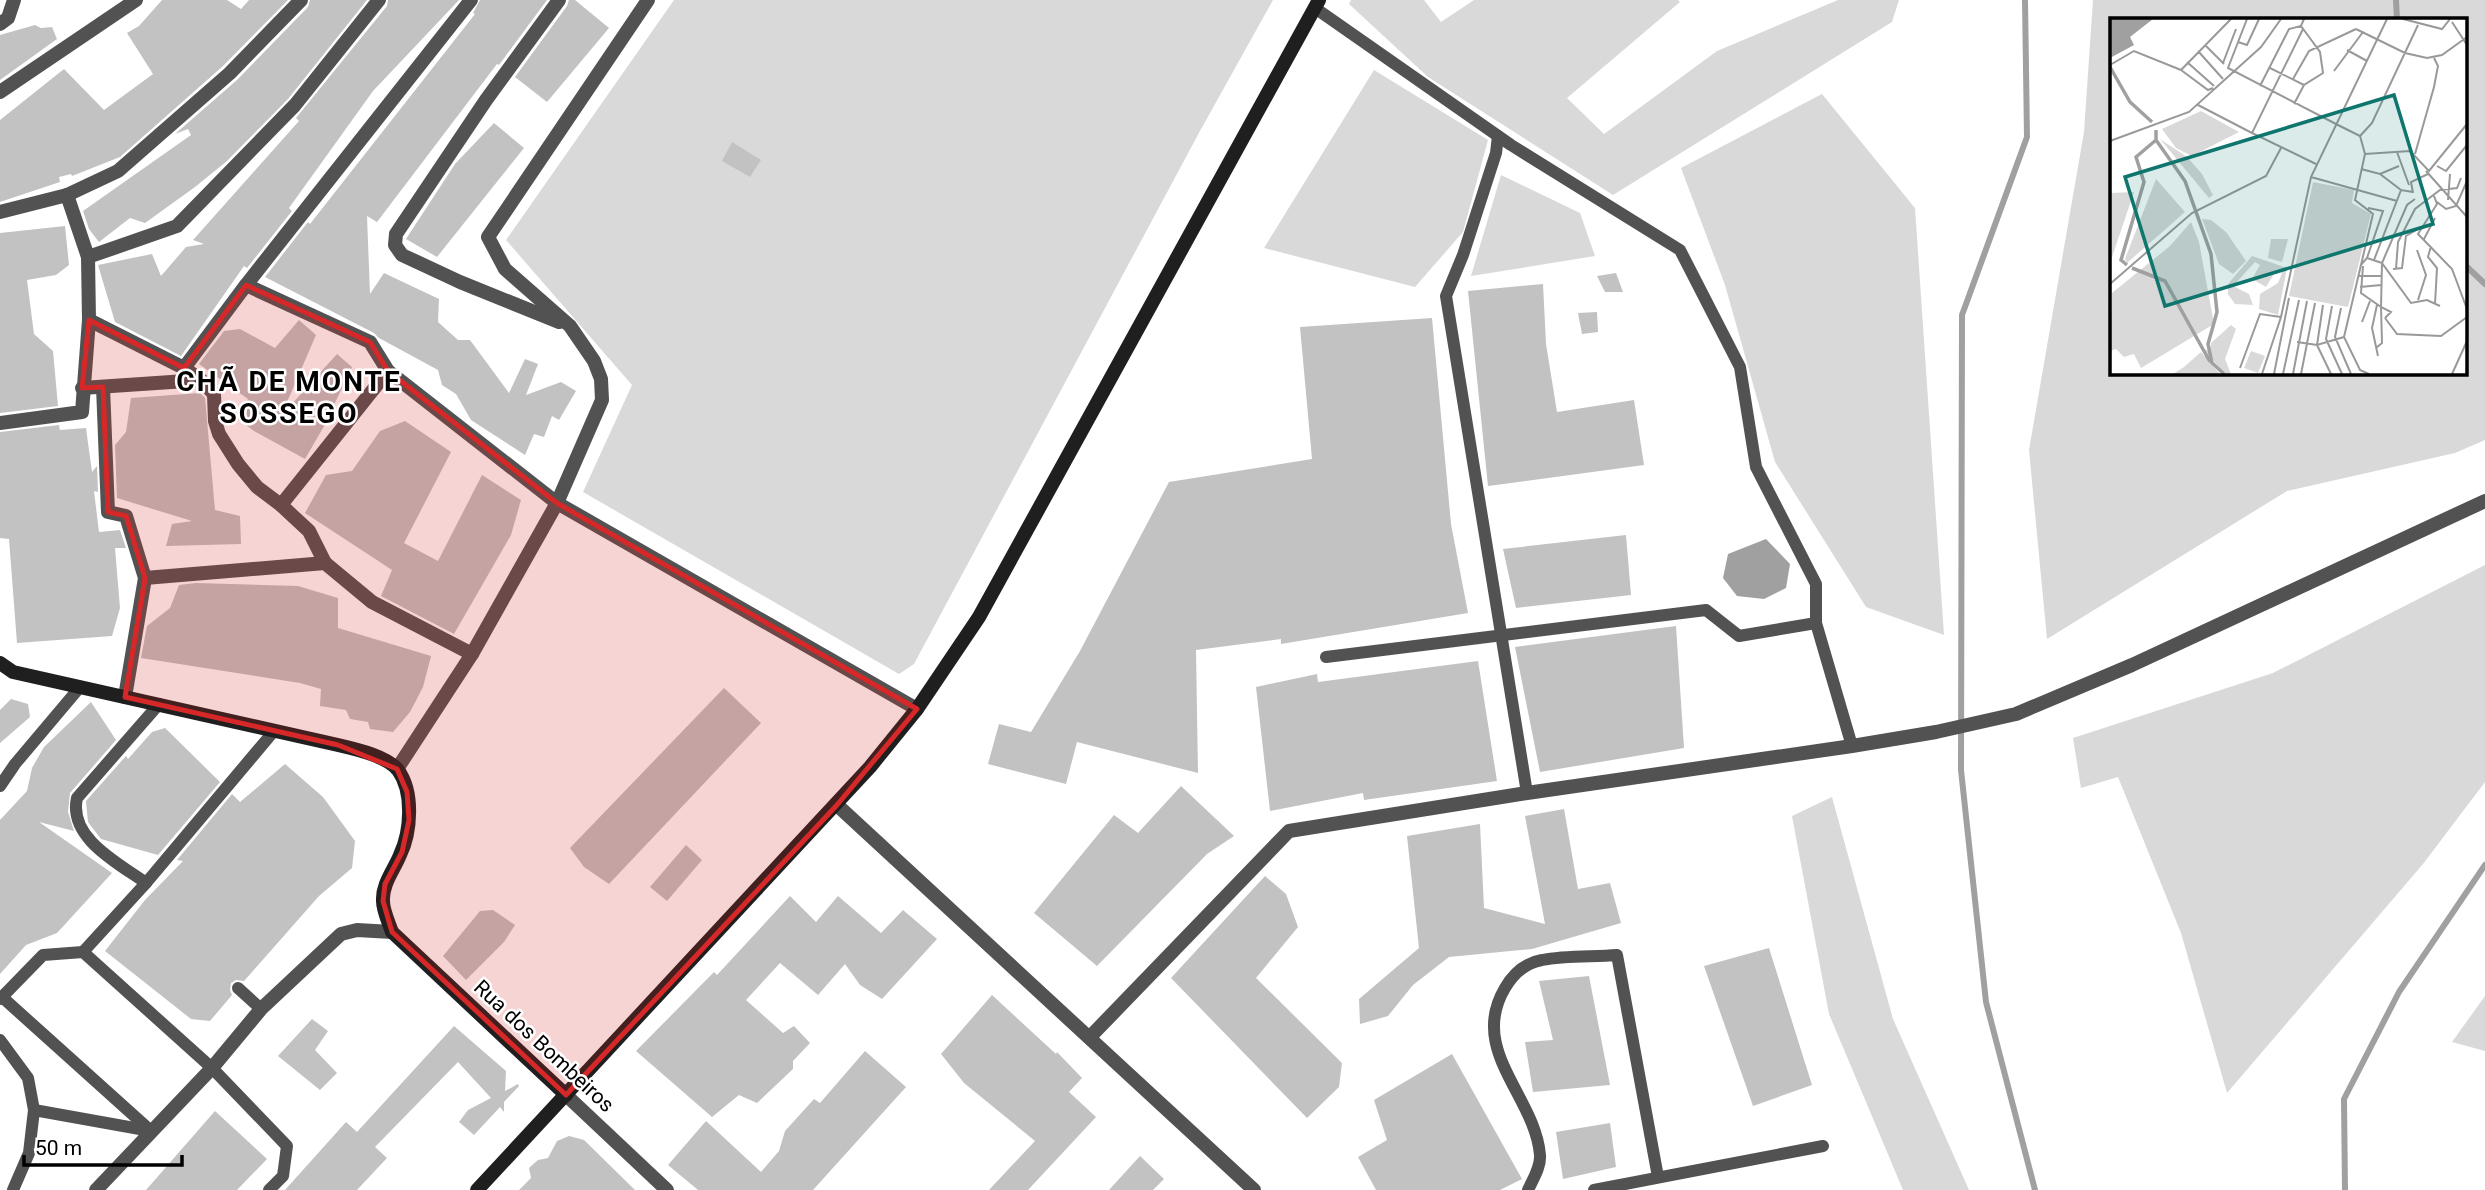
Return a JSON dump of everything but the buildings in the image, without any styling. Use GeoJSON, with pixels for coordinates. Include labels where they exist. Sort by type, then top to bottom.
{"type":"FeatureCollection","features":[{"type":"Feature","properties":{"kind":"main road"},"geometry":{"type":"LineString","coordinates":[[477,1190],[837,805],[917,709],[979,617],[1317,4]]}},
{"type":"Feature","properties":{"kind":"main road"},"geometry":{"type":"LineString","coordinates":[[0,663],[7,674],[80,687],[274,730],[374,755],[397,769],[407,792],[409,820],[402,852],[385,884],[383,901],[392,932]]}},
{"type":"Feature","properties":{"kind":"main road","name":"Rua dos Bombeiros"},"geometry":{"type":"LineString","coordinates":[[392,932],[566,1095]]}},
{"type":"Feature","properties":{"kind":"street"},"geometry":{"type":"LineString","coordinates":[[0,24],[8,18],[14,0]]}},
{"type":"Feature","properties":{"kind":"street"},"geometry":{"type":"LineString","coordinates":[[0,92],[136,0]]}},
{"type":"Feature","properties":{"kind":"street"},"geometry":{"type":"LineString","coordinates":[[0,212],[67,195],[118,172],[230,73],[301,0]]}},
{"type":"Feature","properties":{"kind":"street"},"geometry":{"type":"LineString","coordinates":[[88,257],[177,226],[295,105],[379,0]]}},
{"type":"Feature","properties":{"kind":"street"},"geometry":{"type":"LineString","coordinates":[[184,368],[246,285],[471,0]]}},
{"type":"Feature","properties":{"kind":"street"},"geometry":{"type":"LineString","coordinates":[[559,0],[456,144],[396,234],[395,245],[402,255],[460,282],[570,326]]}},
{"type":"Feature","properties":{"kind":"street"},"geometry":{"type":"LineString","coordinates":[[397,769],[472,654],[557,503],[602,400],[601,379],[594,361],[570,326],[505,269],[488,237],[649,0]]}},
{"type":"Feature","properties":{"kind":"street"},"geometry":{"type":"LineString","coordinates":[[0,423],[82,412],[89,320],[88,257],[67,195]]}},
{"type":"Feature","properties":{"kind":"street"},"geometry":{"type":"LineString","coordinates":[[246,285],[370,342],[388,371],[557,503],[917,709]]}},
{"type":"Feature","properties":{"kind":"street"},"geometry":{"type":"LineString","coordinates":[[89,320],[184,368],[201,380],[214,394],[215,421],[225,444],[257,487],[309,531],[325,563],[372,602],[472,654]]}},
{"type":"Feature","properties":{"kind":"street"},"geometry":{"type":"LineString","coordinates":[[281,505],[388,371]]}},
{"type":"Feature","properties":{"kind":"street"},"geometry":{"type":"LineString","coordinates":[[82,388],[201,380]]}},
{"type":"Feature","properties":{"kind":"street"},"geometry":{"type":"LineString","coordinates":[[103,387],[108,512],[126,516],[145,578],[125,697]]}},
{"type":"Feature","properties":{"kind":"street"},"geometry":{"type":"LineString","coordinates":[[1090,1037],[1289,831],[1852,746],[1936,732],[2016,714],[2132,665],[2485,501]]}},
{"type":"Feature","properties":{"kind":"street"},"geometry":{"type":"LineString","coordinates":[[145,578],[325,563]]}},
{"type":"Feature","properties":{"kind":"street"},"geometry":{"type":"LineString","coordinates":[[837,805],[1255,1190]]}},
{"type":"Feature","properties":{"kind":"street"},"geometry":{"type":"LineString","coordinates":[[96,1190],[212,1068],[261,1009],[341,934],[357,930],[392,932]]}},
{"type":"Feature","properties":{"kind":"street","name":"Rua dos Bombeiros"},"geometry":{"type":"LineString","coordinates":[[566,1095],[667,1190]]}},
{"type":"Feature","properties":{"kind":"lane"},"geometry":{"type":"LineString","coordinates":[[1317,4],[1498,136],[1680,250],[1740,367],[1756,467],[1816,584],[1816,624],[1852,746]]}},
{"type":"Feature","properties":{"kind":"lane"},"geometry":{"type":"LineString","coordinates":[[1498,136],[1496,153],[1463,256],[1446,296],[1527,793]]}},
{"type":"Feature","properties":{"kind":"lane"},"geometry":{"type":"LineString","coordinates":[[1326,657],[1706,610],[1739,636],[1816,624]]}},
{"type":"Feature","properties":{"kind":"lane"},"geometry":{"type":"LineString","coordinates":[[0,786],[15,764],[80,687]]}},
{"type":"Feature","properties":{"kind":"lane"},"geometry":{"type":"LineString","coordinates":[[142,892],[90,843],[74,810],[77,798],[159,704]]}},
{"type":"Feature","properties":{"kind":"lane"},"geometry":{"type":"LineString","coordinates":[[151,1132],[1,998],[43,955],[83,952],[142,892],[274,730]]}},
{"type":"Feature","properties":{"kind":"lane"},"geometry":{"type":"LineString","coordinates":[[83,952],[212,1068],[287,1146],[283,1176],[269,1190]]}},
{"type":"Feature","properties":{"kind":"lane"},"geometry":{"type":"LineString","coordinates":[[1528,1190],[1538,1171],[1541,1156],[1533,1127],[1507,1075],[1492,1031],[1497,1002],[1513,974],[1540,960],[1618,955],[1658,1177]]}},
{"type":"Feature","properties":{"kind":"lane"},"geometry":{"type":"LineString","coordinates":[[238,988],[261,1009]]}},
{"type":"Feature","properties":{"kind":"lane"},"geometry":{"type":"LineString","coordinates":[[0,1040],[28,1078],[34,1110],[29,1153],[13,1190]]}},
{"type":"Feature","properties":{"kind":"lane"},"geometry":{"type":"LineString","coordinates":[[34,1110],[151,1132]]}},
{"type":"Feature","properties":{"kind":"lane"},"geometry":{"type":"LineString","coordinates":[[1594,1190],[1823,1146]]}},
{"type":"Feature","properties":{"kind":"highlighted area"},"geometry":{"type":"Polygon","coordinates":[[[246,285],[370,342],[388,371],[557,503],[917,709],[837,805],[566,1095],[392,932],[383,901],[385,884],[402,852],[409,820],[407,792],[397,769],[338,745],[125,697],[145,578],[126,516],[108,512],[103,387],[82,388],[89,320],[184,368],[246,285]]]}},
{"type":"Feature","properties":{"kind":"shaded area"},"geometry":{"type":"Polygon","coordinates":[[[674,0],[1273,0],[914,664],[899,674],[583,492],[632,385],[506,240],[674,0]]]}},
{"type":"Feature","properties":{"kind":"shaded area"},"geometry":{"type":"Polygon","coordinates":[[[1351,0],[1424,0],[1441,22],[1474,0],[1678,0],[1680,2],[1567,98],[1604,134],[1717,51],[1838,0],[1899,0],[1892,22],[1613,195],[1428,77],[1349,4],[1351,0]]]}},
{"type":"Feature","properties":{"kind":"shaded area"},"geometry":{"type":"Polygon","coordinates":[[[2093,0],[2485,0],[2485,440],[2455,453],[2287,491],[2047,639],[2029,450],[2084,132],[2093,0]]]}},
{"type":"Feature","properties":{"kind":"shaded area"},"geometry":{"type":"Polygon","coordinates":[[[1374,70],[1488,140],[1463,232],[1415,287],[1264,248],[1374,70]]]}},
{"type":"Feature","properties":{"kind":"shaded area"},"geometry":{"type":"Polygon","coordinates":[[[1822,94],[1915,208],[1944,635],[1866,607],[1775,462],[1725,285],[1681,168],[1822,94]]]}},
{"type":"Feature","properties":{"kind":"shaded area"},"geometry":{"type":"Polygon","coordinates":[[[1501,175],[1580,213],[1595,256],[1471,276],[1501,175]]]}},
{"type":"Feature","properties":{"kind":"shaded area"},"geometry":{"type":"Polygon","coordinates":[[[1766,539],[1790,564],[1786,588],[1764,599],[1737,596],[1723,578],[1728,554],[1766,539]]]}},
{"type":"Feature","properties":{"kind":"shaded area"},"geometry":{"type":"Polygon","coordinates":[[[2485,565],[2485,782],[2423,864],[2227,1093],[2181,933],[2118,777],[2081,788],[2073,738],[2273,673],[2485,565]]]}},
{"type":"Feature","properties":{"kind":"shaded area"},"geometry":{"type":"Polygon","coordinates":[[[1832,797],[1893,1019],[1969,1190],[1903,1190],[1829,1014],[1792,816],[1832,797]]]}},
{"type":"Feature","properties":{"kind":"shaded area"},"geometry":{"type":"Polygon","coordinates":[[[2485,996],[2485,1051],[2452,1042],[2485,996]]]}},
{"type":"Feature","properties":{"kind":"waterway"},"geometry":{"type":"LineString","coordinates":[[2025,0],[2027,137],[1962,315],[1961,770],[1986,1002],[2035,1190]]}},
{"type":"Feature","properties":{"kind":"waterway"},"geometry":{"type":"LineString","coordinates":[[2396,0],[2397,18]]}},
{"type":"Feature","properties":{"kind":"waterway"},"geometry":{"type":"LineString","coordinates":[[2468,268],[2485,284]]}},
{"type":"Feature","properties":{"kind":"waterway"},"geometry":{"type":"LineString","coordinates":[[2345,1190],[2344,1099],[2399,992],[2485,865]]}},
{"type":"Feature","properties":{"kind":"district","name":"CHÃ DE MONTE SOSSEGO"},"geometry":{"type":"Point","coordinates":[289,397]}}]}
